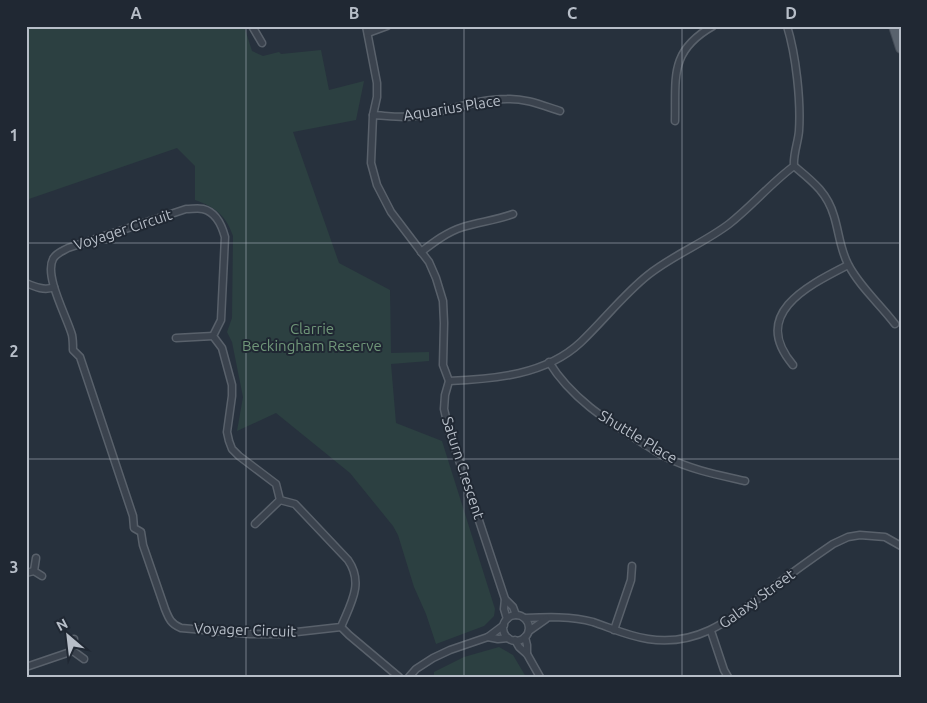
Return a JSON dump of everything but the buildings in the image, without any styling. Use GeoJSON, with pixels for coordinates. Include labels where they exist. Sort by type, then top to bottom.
{"type":"FeatureCollection","features":[{"type":"Feature","properties":{"kind":"main road"},"geometry":{"type":"LineString","coordinates":[[894,26],[901,48]]}},
{"type":"Feature","properties":{"kind":"street"},"geometry":{"type":"LineString","coordinates":[[252,26],[262,43]]}},
{"type":"Feature","properties":{"kind":"street"},"geometry":{"type":"LineString","coordinates":[[367,30],[387,26]]}},
{"type":"Feature","properties":{"kind":"street"},"geometry":{"type":"LineString","coordinates":[[675,122],[677,64],[686,47],[713,26]]}},
{"type":"Feature","properties":{"kind":"street"},"geometry":{"type":"LineString","coordinates":[[787,26],[796,74],[799,123],[794,166]]}},
{"type":"Feature","properties":{"kind":"street","name":"Saturn Crescent"},"geometry":{"type":"LineString","coordinates":[[367,30],[377,83],[373,115],[371,163],[377,185],[391,212],[429,262],[436,278],[443,301],[443,365],[449,381],[444,409],[449,430],[506,600],[513,607],[516,615]]}},
{"type":"Feature","properties":{"kind":"street","name":"Aquarius Place"},"geometry":{"type":"LineString","coordinates":[[373,115],[423,116],[478,101],[510,98],[560,111]]}},
{"type":"Feature","properties":{"kind":"street"},"geometry":{"type":"LineString","coordinates":[[794,166],[813,180],[831,206],[848,266],[870,296],[895,324]]}},
{"type":"Feature","properties":{"kind":"street"},"geometry":{"type":"LineString","coordinates":[[449,381],[506,377],[531,370],[549,362],[580,343],[652,271],[730,224],[794,166]]}},
{"type":"Feature","properties":{"kind":"street","name":"Voyager Circuit"},"geometry":{"type":"LineString","coordinates":[[214,336],[221,320],[225,237],[222,226],[215,217],[204,209],[186,209],[68,248],[57,254],[52,260],[50,269],[54,287],[72,336],[73,350],[80,357],[133,516],[134,528],[141,532],[143,545],[169,619],[174,625],[181,628],[270,634],[297,633],[341,627]]}},
{"type":"Feature","properties":{"kind":"street"},"geometry":{"type":"LineString","coordinates":[[422,252],[434,241],[462,227],[513,214]]}},
{"type":"Feature","properties":{"kind":"street"},"geometry":{"type":"LineString","coordinates":[[794,365],[785,355],[779,344],[777,332],[779,321],[785,308],[793,298],[826,276],[848,266]]}},
{"type":"Feature","properties":{"kind":"street"},"geometry":{"type":"LineString","coordinates":[[26,283],[37,288],[49,289],[54,287]]}},
{"type":"Feature","properties":{"kind":"street"},"geometry":{"type":"LineString","coordinates":[[176,338],[214,336],[222,348],[232,385],[227,432],[232,449],[276,484],[280,500]]}},
{"type":"Feature","properties":{"kind":"street","name":"Shuttle Place"},"geometry":{"type":"LineString","coordinates":[[549,362],[574,394],[591,409],[624,432],[667,458],[708,472],[745,481]]}},
{"type":"Feature","properties":{"kind":"street"},"geometry":{"type":"LineString","coordinates":[[280,500],[295,504],[348,560],[354,569],[357,581],[351,603],[341,627],[399,677]]}},
{"type":"Feature","properties":{"kind":"street"},"geometry":{"type":"LineString","coordinates":[[255,524],[280,500]]}},
{"type":"Feature","properties":{"kind":"street","name":"Galaxy Street"},"geometry":{"type":"LineString","coordinates":[[525,618],[546,619],[561,617],[591,622],[650,640],[677,640],[711,631],[746,609],[833,544],[860,535],[885,537],[901,546]]}},
{"type":"Feature","properties":{"kind":"street"},"geometry":{"type":"LineString","coordinates":[[34,571],[36,558]]}},
{"type":"Feature","properties":{"kind":"street"},"geometry":{"type":"LineString","coordinates":[[614,630],[630,580],[632,566]]}},
{"type":"Feature","properties":{"kind":"street"},"geometry":{"type":"LineString","coordinates":[[26,573],[34,571],[42,576]]}},
{"type":"Feature","properties":{"kind":"street","name":"Saturn Crescent"},"geometry":{"type":"LineString","coordinates":[[505,622],[504,609],[506,600]]}},
{"type":"Feature","properties":{"kind":"street"},"geometry":{"type":"LineString","coordinates":[[409,677],[416,669],[433,658],[488,637],[516,615],[525,618],[528,623],[527,654]]}},
{"type":"Feature","properties":{"kind":"street"},"geometry":{"type":"LineString","coordinates":[[488,637],[511,639],[527,634],[546,619]]}},
{"type":"Feature","properties":{"kind":"street"},"geometry":{"type":"LineString","coordinates":[[505,622],[504,632],[527,654],[540,677]]}},
{"type":"Feature","properties":{"kind":"street"},"geometry":{"type":"LineString","coordinates":[[711,631],[728,677]]}},
{"type":"Feature","properties":{"kind":"street"},"geometry":{"type":"LineString","coordinates":[[73,651],[74,639]]}},
{"type":"Feature","properties":{"kind":"street"},"geometry":{"type":"LineString","coordinates":[[73,651],[84,660]]}},
{"type":"Feature","properties":{"kind":"street"},"geometry":{"type":"LineString","coordinates":[[26,667],[73,651]]}},
{"type":"Feature","properties":{"kind":"green space","name":"Clarrie Beckingham Reserve"},"geometry":{"type":"Polygon","coordinates":[[[26,26],[244,26],[252,51],[263,56],[279,52],[281,54],[321,50],[329,90],[364,81],[356,120],[293,132],[339,263],[390,290],[391,353],[429,352],[429,361],[391,364],[396,423],[442,441],[495,609],[494,616],[484,626],[436,644],[414,587],[398,535],[393,526],[350,473],[276,413],[237,431],[243,397],[232,342],[227,332],[232,318],[233,236],[227,222],[219,213],[195,200],[195,166],[177,148],[26,200],[26,26]]]}},
{"type":"Feature","properties":{"kind":"green space"},"geometry":{"type":"Polygon","coordinates":[[[499,647],[513,655],[526,677],[434,677],[434,672],[464,657],[499,647]]]}}]}
